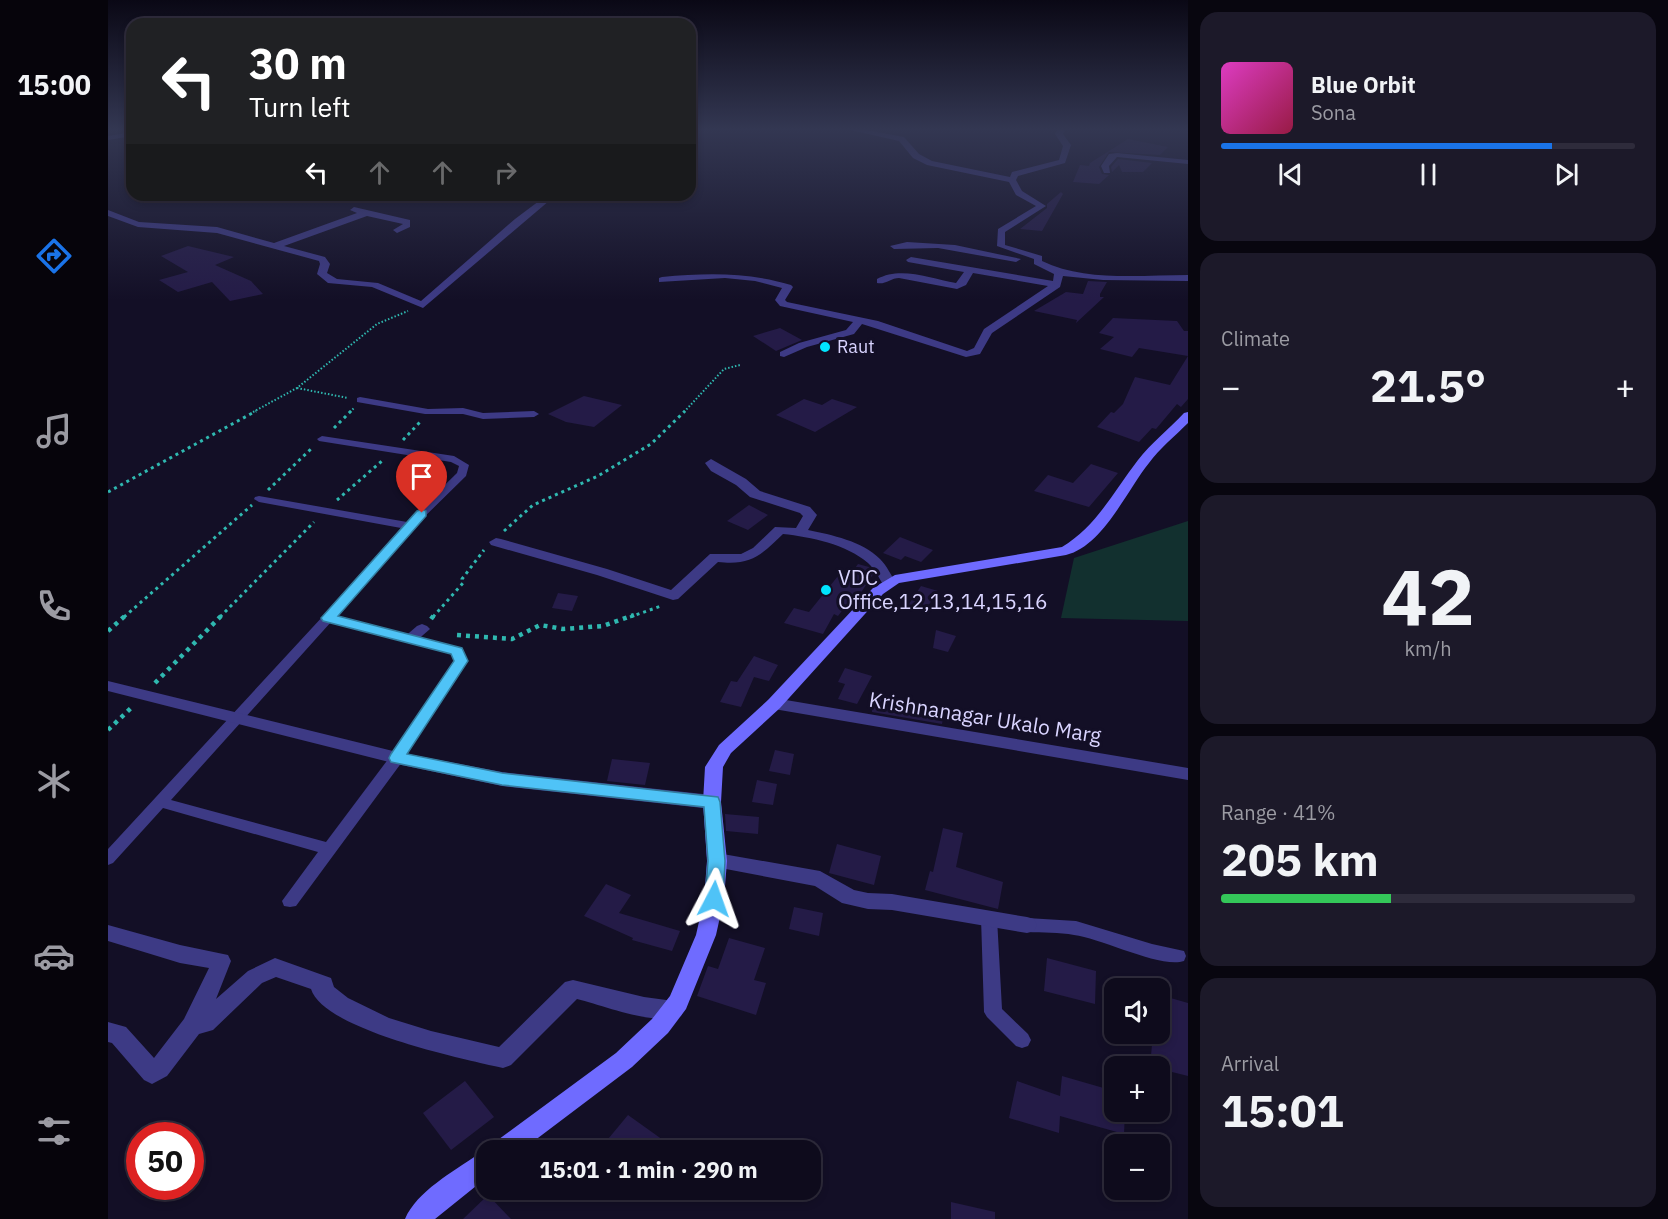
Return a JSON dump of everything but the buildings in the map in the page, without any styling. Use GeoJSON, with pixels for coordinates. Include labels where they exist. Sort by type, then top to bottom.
{"type":"FeatureCollection","features":[{"type":"Feature","properties":{"kind":"main road"},"geometry":{"type":"LineString","coordinates":[[516,1140],[624,1060],[660,1026],[678,1002],[706,935],[714,899],[717,861],[712,802],[714,767],[725,749],[774,705],[878,591],[895,579],[1066,551],[1082,542],[1099,525],[1143,461],[1188,416]]}},
{"type":"Feature","properties":{"kind":"main road"},"geometry":{"type":"LineString","coordinates":[[418,1219],[435,1201],[476,1170]]}},
{"type":"Feature","properties":{"kind":"street"},"geometry":{"type":"LineString","coordinates":[[1015,186],[1019,193],[1042,206],[1001,231],[1001,246],[1039,258],[1037,262]]}},
{"type":"Feature","properties":{"kind":"street"},"geometry":{"type":"LineString","coordinates":[[108,213],[138,224],[217,230],[322,260],[325,268],[322,274],[330,280],[370,283],[390,290],[412,303],[423,305],[451,283],[517,221],[544,201]]}},
{"type":"Feature","properties":{"kind":"street"},"geometry":{"type":"LineString","coordinates":[[354,210],[408,223],[397,230]]}},
{"type":"Feature","properties":{"kind":"street"},"geometry":{"type":"LineString","coordinates":[[274,246],[366,213]]}},
{"type":"Feature","properties":{"kind":"street"},"geometry":{"type":"LineString","coordinates":[[894,246],[903,244],[941,247],[1037,262],[1059,273],[1103,277],[1188,278]]}},
{"type":"Feature","properties":{"kind":"street"},"geometry":{"type":"LineString","coordinates":[[911,260],[1057,285]]}},
{"type":"Feature","properties":{"kind":"street"},"geometry":{"type":"LineString","coordinates":[[880,281],[891,275],[899,275],[957,286],[963,283],[969,271]]}},
{"type":"Feature","properties":{"kind":"street"},"geometry":{"type":"LineString","coordinates":[[662,280],[714,274],[760,278],[788,287],[780,300],[784,304],[860,320],[966,354],[975,354],[979,350],[981,337],[1057,285],[1059,273]]}},
{"type":"Feature","properties":{"kind":"street"},"geometry":{"type":"LineString","coordinates":[[784,354],[803,345],[850,332],[860,320]]}},
{"type":"Feature","properties":{"kind":"street"},"geometry":{"type":"LineString","coordinates":[[711,463],[755,494],[805,510],[810,515],[801,531]]}},
{"type":"Feature","properties":{"kind":"street"},"geometry":{"type":"LineString","coordinates":[[496,542],[602,572],[673,597],[715,557],[735,561],[753,555],[780,530],[801,531],[848,547],[873,560],[889,583]]}},
{"type":"Feature","properties":{"kind":"street"},"geometry":{"type":"LineString","coordinates":[[108,686],[397,758],[502,779],[712,802]]}},
{"type":"Feature","properties":{"kind":"street","name":"Krishnanagar Ukalo Marg"},"geometry":{"type":"LineString","coordinates":[[774,705],[1188,774]]}},
{"type":"Feature","properties":{"kind":"street"},"geometry":{"type":"LineString","coordinates":[[717,861],[820,879],[849,897],[858,899],[892,902],[1027,925]]}},
{"type":"Feature","properties":{"kind":"street"},"geometry":{"type":"LineString","coordinates":[[108,933],[180,954],[221,961],[217,977],[204,998],[192,1026],[159,1069],[152,1073],[118,1034],[108,1032]]}},
{"type":"Feature","properties":{"kind":"street"},"geometry":{"type":"LineString","coordinates":[[192,1026],[205,1023],[255,977],[275,967],[324,985],[321,990],[331,999],[386,1028],[503,1058],[573,988],[644,1007],[672,1009]]}},
{"type":"Feature","properties":{"kind":"lane"},"geometry":{"type":"LineString","coordinates":[[360,400],[428,411],[463,411],[483,416],[534,414]]}},
{"type":"Feature","properties":{"kind":"lane"},"geometry":{"type":"LineString","coordinates":[[108,859],[409,526],[462,474],[464,465],[454,459],[322,439]]}},
{"type":"Feature","properties":{"kind":"lane"},"geometry":{"type":"LineString","coordinates":[[259,499],[409,526]]}},
{"type":"Feature","properties":{"kind":"lane"},"geometry":{"type":"LineString","coordinates":[[290,901],[397,758],[461,661],[457,651],[416,634],[328,618]]}},
{"type":"Feature","properties":{"kind":"lane"},"geometry":{"type":"LineString","coordinates":[[160,802],[329,849]]}},
{"type":"Feature","properties":{"kind":"lane"},"geometry":{"type":"LineString","coordinates":[[989,918],[993,1012],[1022,1040]]}},
{"type":"Feature","properties":{"kind":"lane"},"geometry":{"type":"LineString","coordinates":[[1027,925],[1076,928],[1152,951],[1178,956]]}},
{"type":"Feature","properties":{"kind":"path"},"geometry":{"type":"LineString","coordinates":[[108,492],[297,388],[377,324],[423,305]]}},
{"type":"Feature","properties":{"kind":"path"},"geometry":{"type":"LineString","coordinates":[[416,634],[447,604],[483,551],[496,542],[496,538],[533,505],[598,476],[651,444],[674,423],[724,369],[740,365]]}},
{"type":"Feature","properties":{"kind":"path"},"geometry":{"type":"LineString","coordinates":[[108,730],[325,511],[394,450],[428,411]]}},
{"type":"Feature","properties":{"kind":"path"},"geometry":{"type":"LineString","coordinates":[[416,634],[512,639],[540,625],[563,629],[603,626],[651,611],[673,597]]}},
{"type":"Feature","properties":{"kind":"green space"},"geometry":{"type":"Polygon","coordinates":[[[1188,521],[1188,621],[1061,618],[1074,558],[1188,521]]]}},
{"type":"Feature","properties":{"kind":"place","name":"Raut"},"geometry":{"type":"Point","coordinates":[825,347]}},
{"type":"Feature","properties":{"kind":"place","name":"VDC Office,12,13,14,15,16"},"geometry":{"type":"Point","coordinates":[826,590]}},
{"type":"Feature","properties":{"kind":"route"},"geometry":{"type":"LineString","coordinates":[[422,513],[328,618],[457,651],[461,661],[397,758],[502,779],[712,802],[717,861],[714,899]]}}]}
